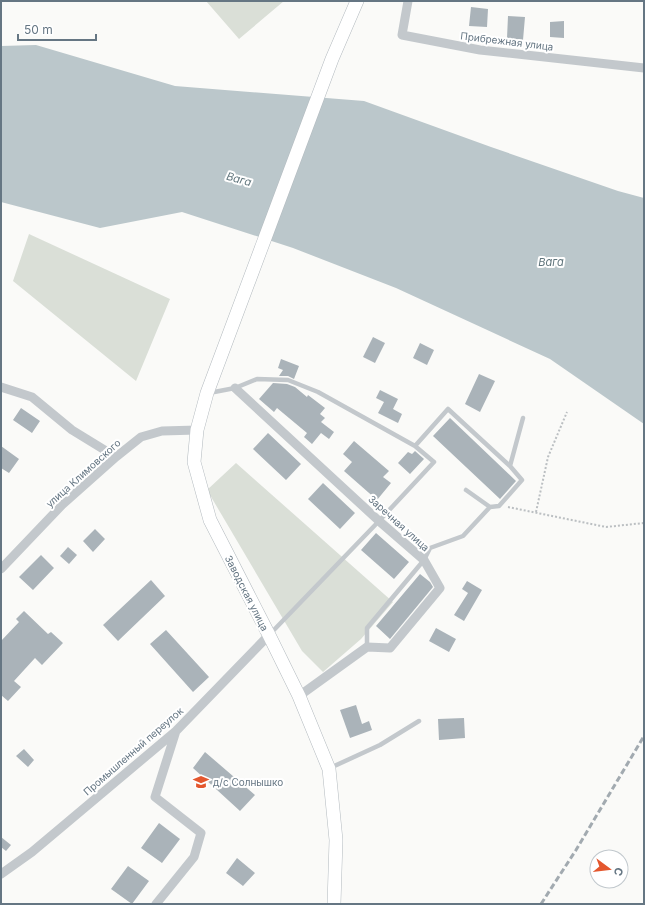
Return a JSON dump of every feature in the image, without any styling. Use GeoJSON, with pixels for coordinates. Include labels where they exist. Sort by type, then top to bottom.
{"type":"FeatureCollection","features":[{"type":"Feature","properties":{"kind":"main road","name":"Заводская улица"},"geometry":{"type":"LineString","coordinates":[[334,904],[336,840],[329,769],[299,696],[210,520],[194,462],[197,430],[207,393],[332,59],[356,1]]}},
{"type":"Feature","properties":{"kind":"street","name":"Прибрежная улица"},"geometry":{"type":"LineString","coordinates":[[408,1],[402,35],[480,50],[644,68]]}},
{"type":"Feature","properties":{"kind":"street"},"geometry":{"type":"LineString","coordinates":[[1,387],[32,397],[72,430],[116,457]]}},
{"type":"Feature","properties":{"kind":"street","name":"Заречная улица"},"geometry":{"type":"LineString","coordinates":[[235,388],[379,521],[424,560],[440,588],[390,648],[367,647]]}},
{"type":"Feature","properties":{"kind":"street","name":"улица Климовского"},"geometry":{"type":"LineString","coordinates":[[1,569],[62,505],[141,437],[162,430],[197,430]]}},
{"type":"Feature","properties":{"kind":"street","name":"Промышленный переулок"},"geometry":{"type":"LineString","coordinates":[[1,874],[32,852],[176,731],[269,635]]}},
{"type":"Feature","properties":{"kind":"street"},"geometry":{"type":"LineString","coordinates":[[299,696],[367,647]]}},
{"type":"Feature","properties":{"kind":"street"},"geometry":{"type":"LineString","coordinates":[[156,904],[194,857],[201,832],[155,797],[176,731]]}},
{"type":"Feature","properties":{"kind":"lane"},"geometry":{"type":"LineString","coordinates":[[207,393],[235,388],[258,379],[288,380],[318,392],[415,446],[434,462],[269,635]]}},
{"type":"Feature","properties":{"kind":"lane"},"geometry":{"type":"LineString","coordinates":[[367,647],[367,628],[424,560],[430,548],[463,536],[490,507],[499,506],[522,480],[510,466],[448,409],[415,446]]}},
{"type":"Feature","properties":{"kind":"lane"},"geometry":{"type":"LineString","coordinates":[[510,466],[523,418]]}},
{"type":"Feature","properties":{"kind":"lane"},"geometry":{"type":"LineString","coordinates":[[466,490],[490,507]]}},
{"type":"Feature","properties":{"kind":"lane"},"geometry":{"type":"LineString","coordinates":[[329,769],[380,745],[419,721]]}},
{"type":"Feature","properties":{"kind":"path"},"geometry":{"type":"LineString","coordinates":[[536,512],[548,457],[567,412]]}},
{"type":"Feature","properties":{"kind":"path"},"geometry":{"type":"LineString","coordinates":[[499,506],[536,512],[606,527],[644,523]]}},
{"type":"Feature","properties":{"kind":"shaded area"},"geometry":{"type":"Polygon","coordinates":[[[206,1],[284,1],[239,39],[206,1]]]}},
{"type":"Feature","properties":{"kind":"shaded area"},"geometry":{"type":"Polygon","coordinates":[[[29,234],[170,299],[136,381],[13,281],[29,234]]]}},
{"type":"Feature","properties":{"kind":"shaded area"},"geometry":{"type":"Polygon","coordinates":[[[236,463],[393,602],[361,639],[323,672],[302,651],[207,490],[236,463]]]}},
{"type":"Feature","properties":{"kind":"water","name":"Вага"},"geometry":{"type":"Polygon","coordinates":[[[36,45],[175,86],[364,101],[618,191],[644,198],[644,424],[550,359],[396,288],[293,248],[182,212],[100,228],[1,202],[1,46],[36,45]]]}},
{"type":"Feature","properties":{"kind":"building"},"geometry":{"type":"Polygon","coordinates":[[[471,7],[488,9],[487,27],[469,26],[471,7]]]}},
{"type":"Feature","properties":{"kind":"building"},"geometry":{"type":"Polygon","coordinates":[[[508,16],[525,17],[523,40],[507,38],[508,16]]]}},
{"type":"Feature","properties":{"kind":"building"},"geometry":{"type":"Polygon","coordinates":[[[564,21],[564,38],[550,37],[550,22],[564,21]]]}},
{"type":"Feature","properties":{"kind":"building"},"geometry":{"type":"Polygon","coordinates":[[[373,337],[385,343],[375,363],[363,357],[373,337]]]}},
{"type":"Feature","properties":{"kind":"building"},"geometry":{"type":"Polygon","coordinates":[[[420,343],[434,350],[427,365],[413,358],[420,343]]]}},
{"type":"Feature","properties":{"kind":"building"},"geometry":{"type":"Polygon","coordinates":[[[281,359],[299,366],[294,379],[288,376],[279,376],[283,370],[278,368],[281,359]]]}},
{"type":"Feature","properties":{"kind":"building"},"geometry":{"type":"Polygon","coordinates":[[[479,374],[495,381],[480,412],[465,404],[479,374]]]}},
{"type":"Feature","properties":{"kind":"building"},"geometry":{"type":"Polygon","coordinates":[[[273,383],[287,384],[295,387],[307,397],[308,395],[325,408],[320,414],[325,418],[321,422],[334,432],[329,439],[321,433],[312,444],[304,437],[307,433],[277,408],[274,412],[259,399],[273,383]]]}},
{"type":"Feature","properties":{"kind":"building"},"geometry":{"type":"Polygon","coordinates":[[[380,390],[398,399],[393,409],[402,414],[398,423],[378,413],[384,402],[376,398],[380,390]]]}},
{"type":"Feature","properties":{"kind":"building"},"geometry":{"type":"Polygon","coordinates":[[[21,408],[40,421],[32,433],[13,420],[21,408]]]}},
{"type":"Feature","properties":{"kind":"building"},"geometry":{"type":"Polygon","coordinates":[[[450,418],[516,481],[500,499],[433,436],[450,418]]]}},
{"type":"Feature","properties":{"kind":"building"},"geometry":{"type":"Polygon","coordinates":[[[268,433],[301,464],[286,480],[253,449],[268,433]]]}},
{"type":"Feature","properties":{"kind":"building"},"geometry":{"type":"Polygon","coordinates":[[[354,441],[389,471],[383,477],[391,483],[377,500],[344,471],[352,462],[343,454],[354,441]]]}},
{"type":"Feature","properties":{"kind":"building"},"geometry":{"type":"Polygon","coordinates":[[[1,446],[19,459],[9,473],[1,468],[1,446]]]}},
{"type":"Feature","properties":{"kind":"building"},"geometry":{"type":"Polygon","coordinates":[[[415,451],[424,459],[410,474],[398,463],[408,452],[412,454],[415,451]]]}},
{"type":"Feature","properties":{"kind":"building"},"geometry":{"type":"Polygon","coordinates":[[[323,483],[355,513],[340,529],[308,499],[323,483]]]}},
{"type":"Feature","properties":{"kind":"building"},"geometry":{"type":"Polygon","coordinates":[[[95,529],[105,539],[93,552],[83,541],[95,529]]]}},
{"type":"Feature","properties":{"kind":"building"},"geometry":{"type":"Polygon","coordinates":[[[376,533],[409,562],[394,579],[361,550],[376,533]]]}},
{"type":"Feature","properties":{"kind":"building"},"geometry":{"type":"Polygon","coordinates":[[[68,547],[77,555],[69,564],[60,556],[68,547]]]}},
{"type":"Feature","properties":{"kind":"building"},"geometry":{"type":"Polygon","coordinates":[[[41,555],[54,568],[33,590],[19,577],[41,555]]]}},
{"type":"Feature","properties":{"kind":"building"},"geometry":{"type":"Polygon","coordinates":[[[420,574],[430,582],[433,587],[390,639],[376,626],[420,574]]]}},
{"type":"Feature","properties":{"kind":"building"},"geometry":{"type":"Polygon","coordinates":[[[151,580],[165,596],[118,641],[103,625],[151,580]]]}},
{"type":"Feature","properties":{"kind":"building"},"geometry":{"type":"Polygon","coordinates":[[[467,581],[482,590],[464,621],[454,615],[468,593],[462,589],[467,581]]]}},
{"type":"Feature","properties":{"kind":"building"},"geometry":{"type":"Polygon","coordinates":[[[24,611],[48,634],[51,632],[63,643],[42,665],[35,658],[14,681],[21,687],[8,701],[1,695],[1,641],[19,622],[16,619],[24,611]]]}},
{"type":"Feature","properties":{"kind":"building"},"geometry":{"type":"Polygon","coordinates":[[[436,628],[456,639],[449,652],[429,641],[436,628]]]}},
{"type":"Feature","properties":{"kind":"building"},"geometry":{"type":"Polygon","coordinates":[[[166,630],[209,677],[193,692],[150,644],[166,630]]]}},
{"type":"Feature","properties":{"kind":"building"},"geometry":{"type":"Polygon","coordinates":[[[356,705],[362,724],[369,721],[372,730],[350,738],[340,710],[356,705]]]}},
{"type":"Feature","properties":{"kind":"building"},"geometry":{"type":"Polygon","coordinates":[[[464,718],[465,738],[439,740],[438,719],[464,718]]]}},
{"type":"Feature","properties":{"kind":"building"},"geometry":{"type":"Polygon","coordinates":[[[24,749],[34,760],[28,767],[16,756],[24,749]]]}},
{"type":"Feature","properties":{"kind":"building"},"geometry":{"type":"Polygon","coordinates":[[[205,752],[255,795],[240,811],[193,768],[205,752]]]}},
{"type":"Feature","properties":{"kind":"building"},"geometry":{"type":"Polygon","coordinates":[[[159,823],[180,839],[162,863],[141,848],[159,823]]]}},
{"type":"Feature","properties":{"kind":"building"},"geometry":{"type":"Polygon","coordinates":[[[1,837],[11,845],[6,851],[1,847],[1,837]]]}},
{"type":"Feature","properties":{"kind":"building"},"geometry":{"type":"Polygon","coordinates":[[[237,858],[255,873],[243,886],[226,873],[237,858]]]}},
{"type":"Feature","properties":{"kind":"building"},"geometry":{"type":"Polygon","coordinates":[[[128,866],[149,881],[132,904],[111,889],[128,866]]]}},
{"type":"Feature","properties":{"kind":"railway"},"geometry":{"type":"LineString","coordinates":[[541,904],[576,850],[644,736]]}},
{"type":"Feature","properties":{"kind":"place","name":"д/с Солнышко"},"geometry":{"type":"Point","coordinates":[201,782]}}]}
